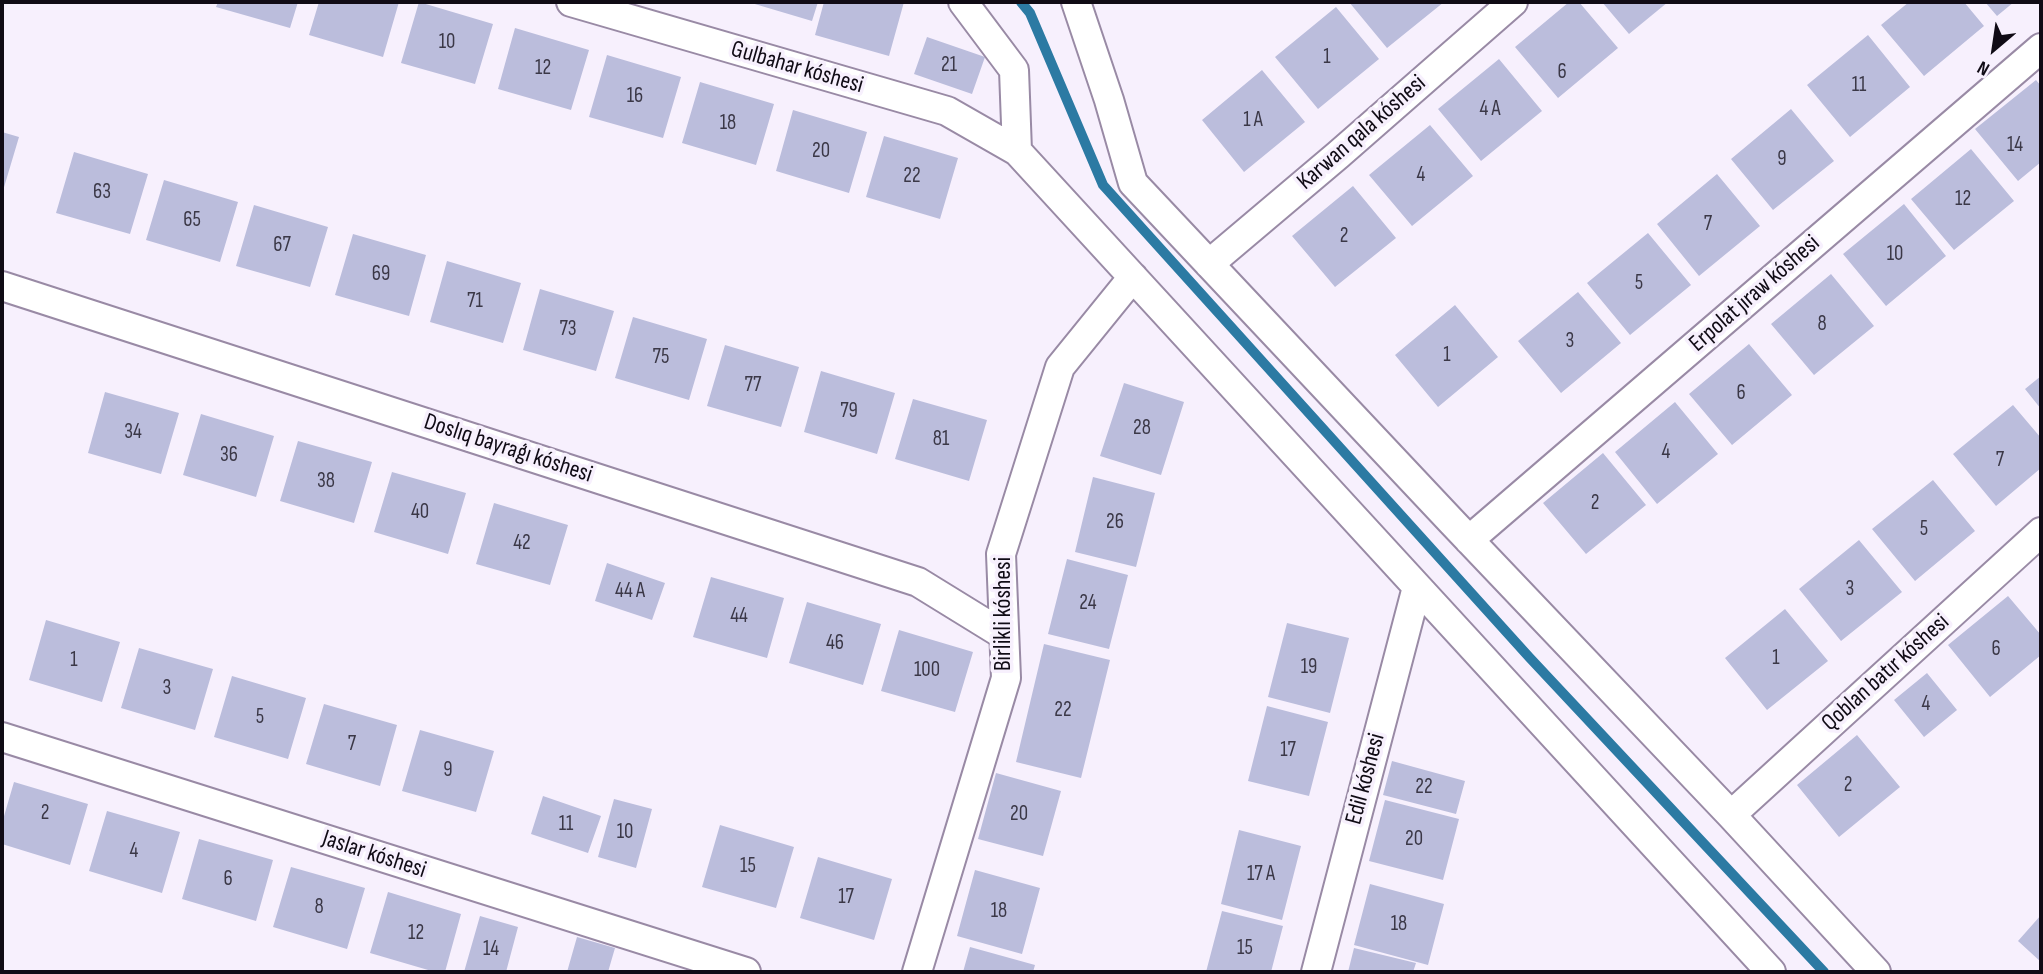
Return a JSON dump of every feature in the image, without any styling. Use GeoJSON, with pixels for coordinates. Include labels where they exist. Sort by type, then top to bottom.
{"type":"FeatureCollection","features":[{"type":"Feature","properties":{"kind":"street","name":"Gulbahar kóshesi"},"geometry":{"type":"LineString","coordinates":[[571,2],[947,111],[1017,151],[1771,972]]}},
{"type":"Feature","properties":{"kind":"street"},"geometry":{"type":"LineString","coordinates":[[962,2],[1014,70],[1017,151]]}},
{"type":"Feature","properties":{"kind":"street"},"geometry":{"type":"LineString","coordinates":[[1076,2],[1133,183],[1876,972]]}},
{"type":"Feature","properties":{"kind":"street","name":"Karwan qala kóshesi"},"geometry":{"type":"LineString","coordinates":[[1209,264],[1513,2]]}},
{"type":"Feature","properties":{"kind":"street","name":"Erpolat jıraw kóshesi"},"geometry":{"type":"LineString","coordinates":[[1469,540],[2041,48]]}},
{"type":"Feature","properties":{"kind":"street","name":"Birlikli kóshesi"},"geometry":{"type":"LineString","coordinates":[[917,972],[1006,678],[1002,554],[1060,366],[1133,277]]}},
{"type":"Feature","properties":{"kind":"street","name":"Doslıq bayraǵı kóshesi"},"geometry":{"type":"LineString","coordinates":[[2,286],[918,582],[1004,635]]}},
{"type":"Feature","properties":{"kind":"street","name":"Qoblan batır kóshesi"},"geometry":{"type":"LineString","coordinates":[[1731,815],[2041,531]]}},
{"type":"Feature","properties":{"kind":"street","name":"Edil kóshesi"},"geometry":{"type":"LineString","coordinates":[[1316,972],[1417,587]]}},
{"type":"Feature","properties":{"kind":"street","name":"Jaslar kóshesi"},"geometry":{"type":"LineString","coordinates":[[2,737],[746,972]]}},
{"type":"Feature","properties":{"kind":"building"},"geometry":{"type":"Polygon","coordinates":[[[218,2],[298,2],[290,28],[216,7],[218,2]]]}},
{"type":"Feature","properties":{"kind":"building"},"geometry":{"type":"Polygon","coordinates":[[[319,2],[399,2],[383,57],[309,35],[319,2]]]}},
{"type":"Feature","properties":{"kind":"building"},"geometry":{"type":"Polygon","coordinates":[[[419,2],[493,24],[475,84],[401,63],[419,2]]]}},
{"type":"Feature","properties":{"kind":"building"},"geometry":{"type":"Polygon","coordinates":[[[748,2],[818,2],[812,21],[748,2]]]}},
{"type":"Feature","properties":{"kind":"building"},"geometry":{"type":"Polygon","coordinates":[[[824,2],[904,2],[889,56],[815,35],[824,2]]]}},
{"type":"Feature","properties":{"kind":"building"},"geometry":{"type":"Polygon","coordinates":[[[1349,2],[1444,2],[1387,48],[1349,2]]]}},
{"type":"Feature","properties":{"kind":"building"},"geometry":{"type":"Polygon","coordinates":[[[1569,2],[1579,2],[1618,48],[1558,98],[1515,47],[1569,2]]]}},
{"type":"Feature","properties":{"kind":"building"},"geometry":{"type":"Polygon","coordinates":[[[1602,2],[1668,2],[1629,34],[1602,2]]]}},
{"type":"Feature","properties":{"kind":"building"},"geometry":{"type":"Polygon","coordinates":[[[1909,2],[1964,2],[1984,26],[1924,76],[1881,25],[1909,2]]]}},
{"type":"Feature","properties":{"kind":"building"},"geometry":{"type":"Polygon","coordinates":[[[1985,2],[2014,2],[1997,16],[1985,2]]]}},
{"type":"Feature","properties":{"kind":"building"},"geometry":{"type":"Polygon","coordinates":[[[1336,7],[1379,59],[1318,109],[1275,57],[1336,7]]]}},
{"type":"Feature","properties":{"kind":"building"},"geometry":{"type":"Polygon","coordinates":[[[515,28],[589,50],[571,110],[498,89],[515,28]]]}},
{"type":"Feature","properties":{"kind":"building"},"geometry":{"type":"Polygon","coordinates":[[[1868,35],[1910,87],[1850,137],[1807,85],[1868,35]]]}},
{"type":"Feature","properties":{"kind":"building"},"geometry":{"type":"Polygon","coordinates":[[[927,37],[985,57],[972,94],[914,74],[927,37]]]}},
{"type":"Feature","properties":{"kind":"building"},"geometry":{"type":"Polygon","coordinates":[[[607,55],[681,77],[663,138],[589,117],[607,55]]]}},
{"type":"Feature","properties":{"kind":"building"},"geometry":{"type":"Polygon","coordinates":[[[1499,59],[1542,111],[1481,161],[1438,109],[1499,59]]]}},
{"type":"Feature","properties":{"kind":"building"},"geometry":{"type":"Polygon","coordinates":[[[1262,70],[1305,122],[1244,172],[1202,120],[1262,70]]]}},
{"type":"Feature","properties":{"kind":"building"},"geometry":{"type":"Polygon","coordinates":[[[2036,80],[2041,86],[2041,162],[2018,181],[1975,129],[2036,80]]]}},
{"type":"Feature","properties":{"kind":"building"},"geometry":{"type":"Polygon","coordinates":[[[700,82],[774,104],[756,165],[682,143],[700,82]]]}},
{"type":"Feature","properties":{"kind":"building"},"geometry":{"type":"Polygon","coordinates":[[[1791,109],[1834,161],[1773,210],[1731,159],[1791,109]]]}},
{"type":"Feature","properties":{"kind":"building"},"geometry":{"type":"Polygon","coordinates":[[[793,110],[867,132],[849,193],[776,171],[793,110]]]}},
{"type":"Feature","properties":{"kind":"building"},"geometry":{"type":"Polygon","coordinates":[[[1430,125],[1473,176],[1412,226],[1369,175],[1430,125]]]}},
{"type":"Feature","properties":{"kind":"building"},"geometry":{"type":"Polygon","coordinates":[[[2,132],[19,137],[2,194],[2,132]]]}},
{"type":"Feature","properties":{"kind":"building"},"geometry":{"type":"Polygon","coordinates":[[[884,136],[958,158],[940,219],[866,197],[884,136]]]}},
{"type":"Feature","properties":{"kind":"building"},"geometry":{"type":"Polygon","coordinates":[[[1971,149],[2014,201],[1954,250],[1911,199],[1971,149]]]}},
{"type":"Feature","properties":{"kind":"building"},"geometry":{"type":"Polygon","coordinates":[[[74,152],[148,174],[130,234],[56,213],[74,152]]]}},
{"type":"Feature","properties":{"kind":"building"},"geometry":{"type":"Polygon","coordinates":[[[1717,174],[1760,226],[1699,276],[1657,224],[1717,174]]]}},
{"type":"Feature","properties":{"kind":"building"},"geometry":{"type":"Polygon","coordinates":[[[164,180],[238,202],[220,262],[146,240],[164,180]]]}},
{"type":"Feature","properties":{"kind":"building"},"geometry":{"type":"Polygon","coordinates":[[[1353,186],[1396,238],[1335,287],[1292,236],[1353,186]]]}},
{"type":"Feature","properties":{"kind":"building"},"geometry":{"type":"Polygon","coordinates":[[[1904,204],[1946,256],[1886,306],[1843,254],[1904,204]]]}},
{"type":"Feature","properties":{"kind":"building"},"geometry":{"type":"Polygon","coordinates":[[[254,205],[328,227],[310,287],[236,266],[254,205]]]}},
{"type":"Feature","properties":{"kind":"building"},"geometry":{"type":"Polygon","coordinates":[[[1648,233],[1691,285],[1630,335],[1587,283],[1648,233]]]}},
{"type":"Feature","properties":{"kind":"building"},"geometry":{"type":"Polygon","coordinates":[[[353,234],[426,255],[409,316],[335,295],[353,234]]]}},
{"type":"Feature","properties":{"kind":"building"},"geometry":{"type":"Polygon","coordinates":[[[447,261],[521,283],[503,343],[430,322],[447,261]]]}},
{"type":"Feature","properties":{"kind":"building"},"geometry":{"type":"Polygon","coordinates":[[[1831,274],[1874,326],[1814,375],[1771,324],[1831,274]]]}},
{"type":"Feature","properties":{"kind":"building"},"geometry":{"type":"Polygon","coordinates":[[[540,289],[614,311],[596,371],[523,350],[540,289]]]}},
{"type":"Feature","properties":{"kind":"building"},"geometry":{"type":"Polygon","coordinates":[[[1578,292],[1621,343],[1561,393],[1518,341],[1578,292]]]}},
{"type":"Feature","properties":{"kind":"building"},"geometry":{"type":"Polygon","coordinates":[[[1455,305],[1498,357],[1438,407],[1395,355],[1455,305]]]}},
{"type":"Feature","properties":{"kind":"building"},"geometry":{"type":"Polygon","coordinates":[[[633,317],[707,339],[689,400],[615,378],[633,317]]]}},
{"type":"Feature","properties":{"kind":"building"},"geometry":{"type":"Polygon","coordinates":[[[1749,344],[1792,395],[1732,445],[1689,394],[1749,344]]]}},
{"type":"Feature","properties":{"kind":"building"},"geometry":{"type":"Polygon","coordinates":[[[725,345],[799,367],[781,427],[707,406],[725,345]]]}},
{"type":"Feature","properties":{"kind":"building"},"geometry":{"type":"Polygon","coordinates":[[[821,371],[895,393],[877,454],[804,432],[821,371]]]}},
{"type":"Feature","properties":{"kind":"building"},"geometry":{"type":"Polygon","coordinates":[[[2041,376],[2041,409],[2025,389],[2041,376]]]}},
{"type":"Feature","properties":{"kind":"building"},"geometry":{"type":"Polygon","coordinates":[[[1124,383],[1184,402],[1161,475],[1100,456],[1124,383]]]}},
{"type":"Feature","properties":{"kind":"building"},"geometry":{"type":"Polygon","coordinates":[[[105,392],[179,413],[161,474],[88,453],[105,392]]]}},
{"type":"Feature","properties":{"kind":"building"},"geometry":{"type":"Polygon","coordinates":[[[913,399],[987,420],[969,481],[895,459],[913,399]]]}},
{"type":"Feature","properties":{"kind":"building"},"geometry":{"type":"Polygon","coordinates":[[[1675,402],[1718,454],[1657,504],[1615,452],[1675,402]]]}},
{"type":"Feature","properties":{"kind":"building"},"geometry":{"type":"Polygon","coordinates":[[[2013,405],[2041,438],[2041,468],[1996,506],[1953,454],[2013,405]]]}},
{"type":"Feature","properties":{"kind":"building"},"geometry":{"type":"Polygon","coordinates":[[[201,414],[274,436],[256,497],[183,475],[201,414]]]}},
{"type":"Feature","properties":{"kind":"building"},"geometry":{"type":"Polygon","coordinates":[[[298,441],[372,462],[354,523],[280,501],[298,441]]]}},
{"type":"Feature","properties":{"kind":"building"},"geometry":{"type":"Polygon","coordinates":[[[1603,453],[1646,505],[1586,554],[1543,503],[1603,453]]]}},
{"type":"Feature","properties":{"kind":"building"},"geometry":{"type":"Polygon","coordinates":[[[392,472],[466,493],[448,554],[374,532],[392,472]]]}},
{"type":"Feature","properties":{"kind":"building"},"geometry":{"type":"Polygon","coordinates":[[[1093,477],[1155,493],[1136,567],[1075,552],[1093,477]]]}},
{"type":"Feature","properties":{"kind":"building"},"geometry":{"type":"Polygon","coordinates":[[[1933,480],[1975,531],[1915,581],[1872,529],[1933,480]]]}},
{"type":"Feature","properties":{"kind":"building"},"geometry":{"type":"Polygon","coordinates":[[[494,503],[568,525],[550,585],[476,564],[494,503]]]}},
{"type":"Feature","properties":{"kind":"building"},"geometry":{"type":"Polygon","coordinates":[[[1859,540],[1902,592],[1841,641],[1799,589],[1859,540]]]}},
{"type":"Feature","properties":{"kind":"building"},"geometry":{"type":"Polygon","coordinates":[[[1067,559],[1128,575],[1109,649],[1048,634],[1067,559]]]}},
{"type":"Feature","properties":{"kind":"building"},"geometry":{"type":"Polygon","coordinates":[[[607,563],[665,583],[652,620],[595,601],[607,563]]]}},
{"type":"Feature","properties":{"kind":"building"},"geometry":{"type":"Polygon","coordinates":[[[711,577],[784,598],[767,658],[693,637],[711,577]]]}},
{"type":"Feature","properties":{"kind":"building"},"geometry":{"type":"Polygon","coordinates":[[[2008,596],[2041,635],[2041,655],[1990,697],[1948,645],[2008,596]]]}},
{"type":"Feature","properties":{"kind":"building"},"geometry":{"type":"Polygon","coordinates":[[[807,602],[881,624],[863,685],[789,663],[807,602]]]}},
{"type":"Feature","properties":{"kind":"building"},"geometry":{"type":"Polygon","coordinates":[[[1785,609],[1828,661],[1767,710],[1725,658],[1785,609]]]}},
{"type":"Feature","properties":{"kind":"building"},"geometry":{"type":"Polygon","coordinates":[[[46,620],[120,642],[102,702],[29,680],[46,620]]]}},
{"type":"Feature","properties":{"kind":"building"},"geometry":{"type":"Polygon","coordinates":[[[1287,623],[1349,638],[1330,713],[1268,697],[1287,623]]]}},
{"type":"Feature","properties":{"kind":"building"},"geometry":{"type":"Polygon","coordinates":[[[899,630],[973,652],[955,712],[881,691],[899,630]]]}},
{"type":"Feature","properties":{"kind":"building"},"geometry":{"type":"Polygon","coordinates":[[[1044,644],[1110,660],[1081,778],[1016,762],[1044,644]]]}},
{"type":"Feature","properties":{"kind":"building"},"geometry":{"type":"Polygon","coordinates":[[[139,648],[213,669],[195,730],[121,708],[139,648]]]}},
{"type":"Feature","properties":{"kind":"building"},"geometry":{"type":"Polygon","coordinates":[[[1927,673],[1957,710],[1924,737],[1894,700],[1927,673]]]}},
{"type":"Feature","properties":{"kind":"building"},"geometry":{"type":"Polygon","coordinates":[[[232,676],[306,698],[288,759],[214,737],[232,676]]]}},
{"type":"Feature","properties":{"kind":"building"},"geometry":{"type":"Polygon","coordinates":[[[324,704],[397,725],[380,786],[306,764],[324,704]]]}},
{"type":"Feature","properties":{"kind":"building"},"geometry":{"type":"Polygon","coordinates":[[[1267,706],[1328,722],[1309,796],[1248,781],[1267,706]]]}},
{"type":"Feature","properties":{"kind":"building"},"geometry":{"type":"Polygon","coordinates":[[[420,730],[494,751],[476,812],[402,791],[420,730]]]}},
{"type":"Feature","properties":{"kind":"building"},"geometry":{"type":"Polygon","coordinates":[[[1857,735],[1900,787],[1839,837],[1797,785],[1857,735]]]}},
{"type":"Feature","properties":{"kind":"building"},"geometry":{"type":"Polygon","coordinates":[[[1392,761],[1465,781],[1456,814],[1383,795],[1392,761]]]}},
{"type":"Feature","properties":{"kind":"building"},"geometry":{"type":"Polygon","coordinates":[[[996,773],[1061,791],[1043,856],[978,839],[996,773]]]}},
{"type":"Feature","properties":{"kind":"building"},"geometry":{"type":"Polygon","coordinates":[[[14,782],[88,804],[70,865],[2,844],[2,823],[14,782]]]}},
{"type":"Feature","properties":{"kind":"building"},"geometry":{"type":"Polygon","coordinates":[[[543,796],[601,816],[588,853],[531,834],[543,796]]]}},
{"type":"Feature","properties":{"kind":"building"},"geometry":{"type":"Polygon","coordinates":[[[614,799],[652,809],[636,868],[598,857],[614,799]]]}},
{"type":"Feature","properties":{"kind":"building"},"geometry":{"type":"Polygon","coordinates":[[[1385,800],[1459,819],[1443,880],[1369,861],[1385,800]]]}},
{"type":"Feature","properties":{"kind":"building"},"geometry":{"type":"Polygon","coordinates":[[[107,811],[180,832],[162,893],[89,871],[107,811]]]}},
{"type":"Feature","properties":{"kind":"building"},"geometry":{"type":"Polygon","coordinates":[[[720,825],[794,847],[776,908],[702,887],[720,825]]]}},
{"type":"Feature","properties":{"kind":"building"},"geometry":{"type":"Polygon","coordinates":[[[1239,830],[1301,846],[1282,920],[1221,904],[1239,830]]]}},
{"type":"Feature","properties":{"kind":"building"},"geometry":{"type":"Polygon","coordinates":[[[199,839],[273,860],[256,921],[182,899],[199,839]]]}},
{"type":"Feature","properties":{"kind":"building"},"geometry":{"type":"Polygon","coordinates":[[[818,857],[892,879],[874,940],[800,918],[818,857]]]}},
{"type":"Feature","properties":{"kind":"building"},"geometry":{"type":"Polygon","coordinates":[[[291,867],[365,888],[347,949],[273,927],[291,867]]]}},
{"type":"Feature","properties":{"kind":"building"},"geometry":{"type":"Polygon","coordinates":[[[975,870],[1040,888],[1022,954],[957,936],[975,870]]]}},
{"type":"Feature","properties":{"kind":"building"},"geometry":{"type":"Polygon","coordinates":[[[1370,884],[1444,904],[1428,965],[1354,945],[1370,884]]]}},
{"type":"Feature","properties":{"kind":"building"},"geometry":{"type":"Polygon","coordinates":[[[388,892],[461,914],[445,972],[435,972],[370,953],[388,892]]]}},
{"type":"Feature","properties":{"kind":"building"},"geometry":{"type":"Polygon","coordinates":[[[1222,911],[1283,926],[1271,972],[1206,972],[1222,911]]]}},
{"type":"Feature","properties":{"kind":"building"},"geometry":{"type":"Polygon","coordinates":[[[2041,915],[2041,962],[2018,941],[2041,915]]]}},
{"type":"Feature","properties":{"kind":"building"},"geometry":{"type":"Polygon","coordinates":[[[480,916],[518,927],[506,972],[464,972],[480,916]]]}},
{"type":"Feature","properties":{"kind":"building"},"geometry":{"type":"Polygon","coordinates":[[[577,937],[615,948],[608,972],[567,972],[577,937]]]}},
{"type":"Feature","properties":{"kind":"building"},"geometry":{"type":"Polygon","coordinates":[[[970,947],[1035,965],[1033,972],[963,972],[970,947]]]}},
{"type":"Feature","properties":{"kind":"building"},"geometry":{"type":"Polygon","coordinates":[[[1354,948],[1416,963],[1413,972],[1348,972],[1354,948]]]}},
{"type":"Feature","properties":{"kind":"waterway"},"geometry":{"type":"LineString","coordinates":[[1021,2],[1030,13],[1103,185],[1529,657],[1824,972]]}}]}
